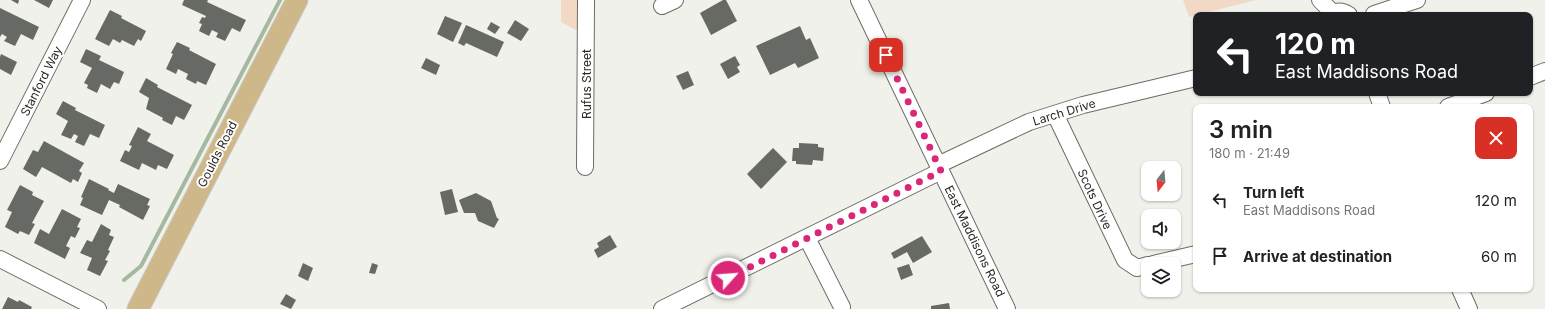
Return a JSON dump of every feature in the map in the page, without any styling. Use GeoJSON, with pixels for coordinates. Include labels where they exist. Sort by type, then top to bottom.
{"type":"FeatureCollection","features":[{"type":"Feature","properties":{"kind":"main road","name":"Goulds Road"},"geometry":{"type":"LineString","coordinates":[[138,309],[296,0]]}},
{"type":"Feature","properties":{"kind":"street","name":"Stanford Way"},"geometry":{"type":"LineString","coordinates":[[0,161],[82,0]]}},
{"type":"Feature","properties":{"kind":"street","name":"Rufus Street"},"geometry":{"type":"LineString","coordinates":[[585,167],[586,0]]}},
{"type":"Feature","properties":{"kind":"street","name":"East Maddisons Road"},"geometry":{"type":"LineString","coordinates":[[859,0],[1008,309]]}},
{"type":"Feature","properties":{"kind":"street"},"geometry":{"type":"LineString","coordinates":[[1320,0],[1335,12]]}},
{"type":"Feature","properties":{"kind":"street"},"geometry":{"type":"LineString","coordinates":[[1380,12],[1417,0]]}},
{"type":"Feature","properties":{"kind":"street"},"geometry":{"type":"LineString","coordinates":[[1533,76],[1545,71]]}},
{"type":"Feature","properties":{"kind":"street","name":"Larch Drive"},"geometry":{"type":"LineString","coordinates":[[662,309],[808,238],[1030,122],[1083,105],[1193,79]]}},
{"type":"Feature","properties":{"kind":"street"},"geometry":{"type":"LineString","coordinates":[[1456,104],[1478,96]]}},
{"type":"Feature","properties":{"kind":"street","name":"Scots Drive"},"geometry":{"type":"LineString","coordinates":[[1055,114],[1125,260],[1138,268],[1141,267]]}},
{"type":"Feature","properties":{"kind":"street"},"geometry":{"type":"LineString","coordinates":[[808,238],[842,307]]}},
{"type":"Feature","properties":{"kind":"street"},"geometry":{"type":"LineString","coordinates":[[1181,257],[1193,255]]}},
{"type":"Feature","properties":{"kind":"street"},"geometry":{"type":"LineString","coordinates":[[0,259],[98,309]]}},
{"type":"Feature","properties":{"kind":"street"},"geometry":{"type":"LineString","coordinates":[[1461,292],[1469,309]]}},
{"type":"Feature","properties":{"kind":"shaded area"},"geometry":{"type":"Polygon","coordinates":[[[561,0],[580,0],[580,32],[561,22],[561,0]]]}},
{"type":"Feature","properties":{"kind":"shaded area"},"geometry":{"type":"Polygon","coordinates":[[[1183,0],[1256,0],[1209,12],[1193,12],[1193,16],[1189,17],[1183,0]]]}},
{"type":"Feature","properties":{"kind":"building"},"geometry":{"type":"Polygon","coordinates":[[[11,0],[19,0],[18,4],[11,0]]]}},
{"type":"Feature","properties":{"kind":"building"},"geometry":{"type":"Polygon","coordinates":[[[34,0],[53,0],[49,8],[34,0]]]}},
{"type":"Feature","properties":{"kind":"building"},"geometry":{"type":"Polygon","coordinates":[[[184,0],[208,0],[207,2],[246,20],[240,32],[232,28],[225,41],[216,37],[218,33],[212,30],[209,36],[199,31],[202,24],[199,23],[202,17],[205,18],[206,16],[182,5],[184,0]]]}},
{"type":"Feature","properties":{"kind":"building"},"geometry":{"type":"Polygon","coordinates":[[[723,0],[726,0],[737,21],[711,35],[700,13],[723,0]]]}},
{"type":"Feature","properties":{"kind":"building"},"geometry":{"type":"Polygon","coordinates":[[[0,8],[39,27],[33,40],[21,34],[15,46],[4,41],[7,37],[2,34],[0,37],[0,8]]]}},
{"type":"Feature","properties":{"kind":"building"},"geometry":{"type":"Polygon","coordinates":[[[110,10],[122,16],[121,18],[146,31],[141,41],[138,39],[134,46],[122,40],[120,43],[113,39],[109,46],[95,39],[110,10]]]}},
{"type":"Feature","properties":{"kind":"building"},"geometry":{"type":"Polygon","coordinates":[[[445,16],[462,23],[453,42],[437,34],[445,16]]]}},
{"type":"Feature","properties":{"kind":"building"},"geometry":{"type":"Polygon","coordinates":[[[515,20],[529,29],[521,41],[507,33],[515,20]]]}},
{"type":"Feature","properties":{"kind":"building"},"geometry":{"type":"Polygon","coordinates":[[[491,22],[500,27],[495,34],[487,29],[491,22]]]}},
{"type":"Feature","properties":{"kind":"building"},"geometry":{"type":"Polygon","coordinates":[[[466,25],[504,42],[497,57],[466,43],[464,46],[458,43],[466,25]]]}},
{"type":"Feature","properties":{"kind":"building"},"geometry":{"type":"Polygon","coordinates":[[[800,26],[806,40],[810,38],[819,58],[798,68],[795,63],[770,75],[756,46],[800,26]]]}},
{"type":"Feature","properties":{"kind":"building"},"geometry":{"type":"Polygon","coordinates":[[[177,42],[216,64],[206,85],[197,81],[196,84],[186,79],[188,74],[178,69],[176,74],[166,69],[173,54],[171,53],[177,42]]]}},
{"type":"Feature","properties":{"kind":"building"},"geometry":{"type":"Polygon","coordinates":[[[86,49],[101,56],[99,60],[124,72],[119,84],[114,82],[110,89],[101,84],[97,93],[87,88],[88,85],[84,83],[92,68],[80,62],[86,49]]]}},
{"type":"Feature","properties":{"kind":"building"},"geometry":{"type":"Polygon","coordinates":[[[1,54],[17,62],[11,75],[0,69],[1,54]]]}},
{"type":"Feature","properties":{"kind":"building"},"geometry":{"type":"Polygon","coordinates":[[[735,56],[740,65],[737,67],[740,72],[728,79],[720,64],[735,56]]]}},
{"type":"Feature","properties":{"kind":"building"},"geometry":{"type":"Polygon","coordinates":[[[426,58],[440,65],[436,75],[421,68],[426,58]]]}},
{"type":"Feature","properties":{"kind":"building"},"geometry":{"type":"Polygon","coordinates":[[[688,71],[694,85],[683,90],[676,76],[688,71]]]}},
{"type":"Feature","properties":{"kind":"building"},"geometry":{"type":"Polygon","coordinates":[[[146,78],[158,85],[157,87],[192,105],[184,120],[176,116],[172,125],[162,120],[163,118],[146,109],[149,98],[139,92],[146,78]]]}},
{"type":"Feature","properties":{"kind":"building"},"geometry":{"type":"Polygon","coordinates":[[[63,101],[76,108],[75,110],[105,125],[99,138],[90,134],[84,146],[75,142],[78,136],[74,134],[71,139],[61,135],[68,121],[56,114],[63,101]]]}},
{"type":"Feature","properties":{"kind":"building"},"geometry":{"type":"Polygon","coordinates":[[[138,127],[151,134],[147,141],[174,155],[167,169],[158,165],[156,170],[142,163],[139,170],[120,161],[125,150],[129,152],[132,146],[129,145],[138,127]]]}},
{"type":"Feature","properties":{"kind":"building"},"geometry":{"type":"Polygon","coordinates":[[[44,141],[84,163],[79,171],[82,173],[78,182],[73,179],[71,183],[42,167],[36,177],[23,169],[33,150],[38,152],[44,141]]]}},
{"type":"Feature","properties":{"kind":"building"},"geometry":{"type":"Polygon","coordinates":[[[799,143],[818,144],[818,147],[824,148],[823,161],[813,160],[812,165],[796,164],[796,161],[792,161],[793,148],[799,148],[799,143]]]}},
{"type":"Feature","properties":{"kind":"building"},"geometry":{"type":"Polygon","coordinates":[[[773,148],[787,162],[761,189],[747,174],[773,148]]]}},
{"type":"Feature","properties":{"kind":"building"},"geometry":{"type":"Polygon","coordinates":[[[89,179],[114,193],[118,184],[150,199],[147,205],[150,206],[143,220],[119,207],[120,205],[109,200],[102,215],[80,205],[83,198],[81,197],[89,179]]]}},
{"type":"Feature","properties":{"kind":"building"},"geometry":{"type":"Polygon","coordinates":[[[20,185],[33,192],[32,195],[44,201],[32,223],[35,224],[29,235],[20,231],[18,234],[5,227],[12,212],[7,210],[20,185]]]}},
{"type":"Feature","properties":{"kind":"building"},"geometry":{"type":"Polygon","coordinates":[[[452,189],[458,212],[445,215],[440,192],[452,189]]]}},
{"type":"Feature","properties":{"kind":"building"},"geometry":{"type":"Polygon","coordinates":[[[476,193],[491,201],[497,218],[499,219],[494,228],[478,221],[475,213],[464,213],[459,200],[476,193]]]}},
{"type":"Feature","properties":{"kind":"building"},"geometry":{"type":"Polygon","coordinates":[[[62,209],[81,219],[77,227],[80,228],[75,238],[71,236],[66,246],[70,248],[65,259],[34,243],[40,229],[49,234],[62,209]]]}},
{"type":"Feature","properties":{"kind":"building"},"geometry":{"type":"Polygon","coordinates":[[[101,224],[111,230],[109,235],[114,237],[108,250],[110,251],[105,260],[108,261],[100,276],[87,270],[92,258],[80,253],[87,240],[92,242],[101,224]]]}},
{"type":"Feature","properties":{"kind":"building"},"geometry":{"type":"Polygon","coordinates":[[[610,235],[617,247],[598,258],[594,250],[599,247],[597,243],[610,235]]]}},
{"type":"Feature","properties":{"kind":"building"},"geometry":{"type":"Polygon","coordinates":[[[922,236],[932,252],[913,263],[907,252],[894,259],[891,253],[922,236]]]}},
{"type":"Feature","properties":{"kind":"building"},"geometry":{"type":"Polygon","coordinates":[[[303,263],[313,268],[308,281],[298,276],[303,263]]]}},
{"type":"Feature","properties":{"kind":"building"},"geometry":{"type":"Polygon","coordinates":[[[372,263],[378,265],[375,274],[369,273],[372,263]]]}},
{"type":"Feature","properties":{"kind":"building"},"geometry":{"type":"Polygon","coordinates":[[[909,264],[913,275],[901,280],[897,268],[909,264]]]}},
{"type":"Feature","properties":{"kind":"building"},"geometry":{"type":"Polygon","coordinates":[[[286,294],[296,300],[291,309],[280,304],[286,294]]]}},
{"type":"Feature","properties":{"kind":"building"},"geometry":{"type":"Polygon","coordinates":[[[8,297],[18,302],[19,300],[32,307],[31,309],[2,309],[8,297]]]}},
{"type":"Feature","properties":{"kind":"building"},"geometry":{"type":"Polygon","coordinates":[[[949,303],[950,309],[931,309],[931,306],[949,303]]]}},
{"type":"Feature","properties":{"kind":"waterway"},"geometry":{"type":"LineString","coordinates":[[124,280],[141,266],[280,0]]}},
{"type":"Feature","properties":{"kind":"route"},"geometry":{"type":"LineString","coordinates":[[728,278],[941,171],[886,55]]}}]}
